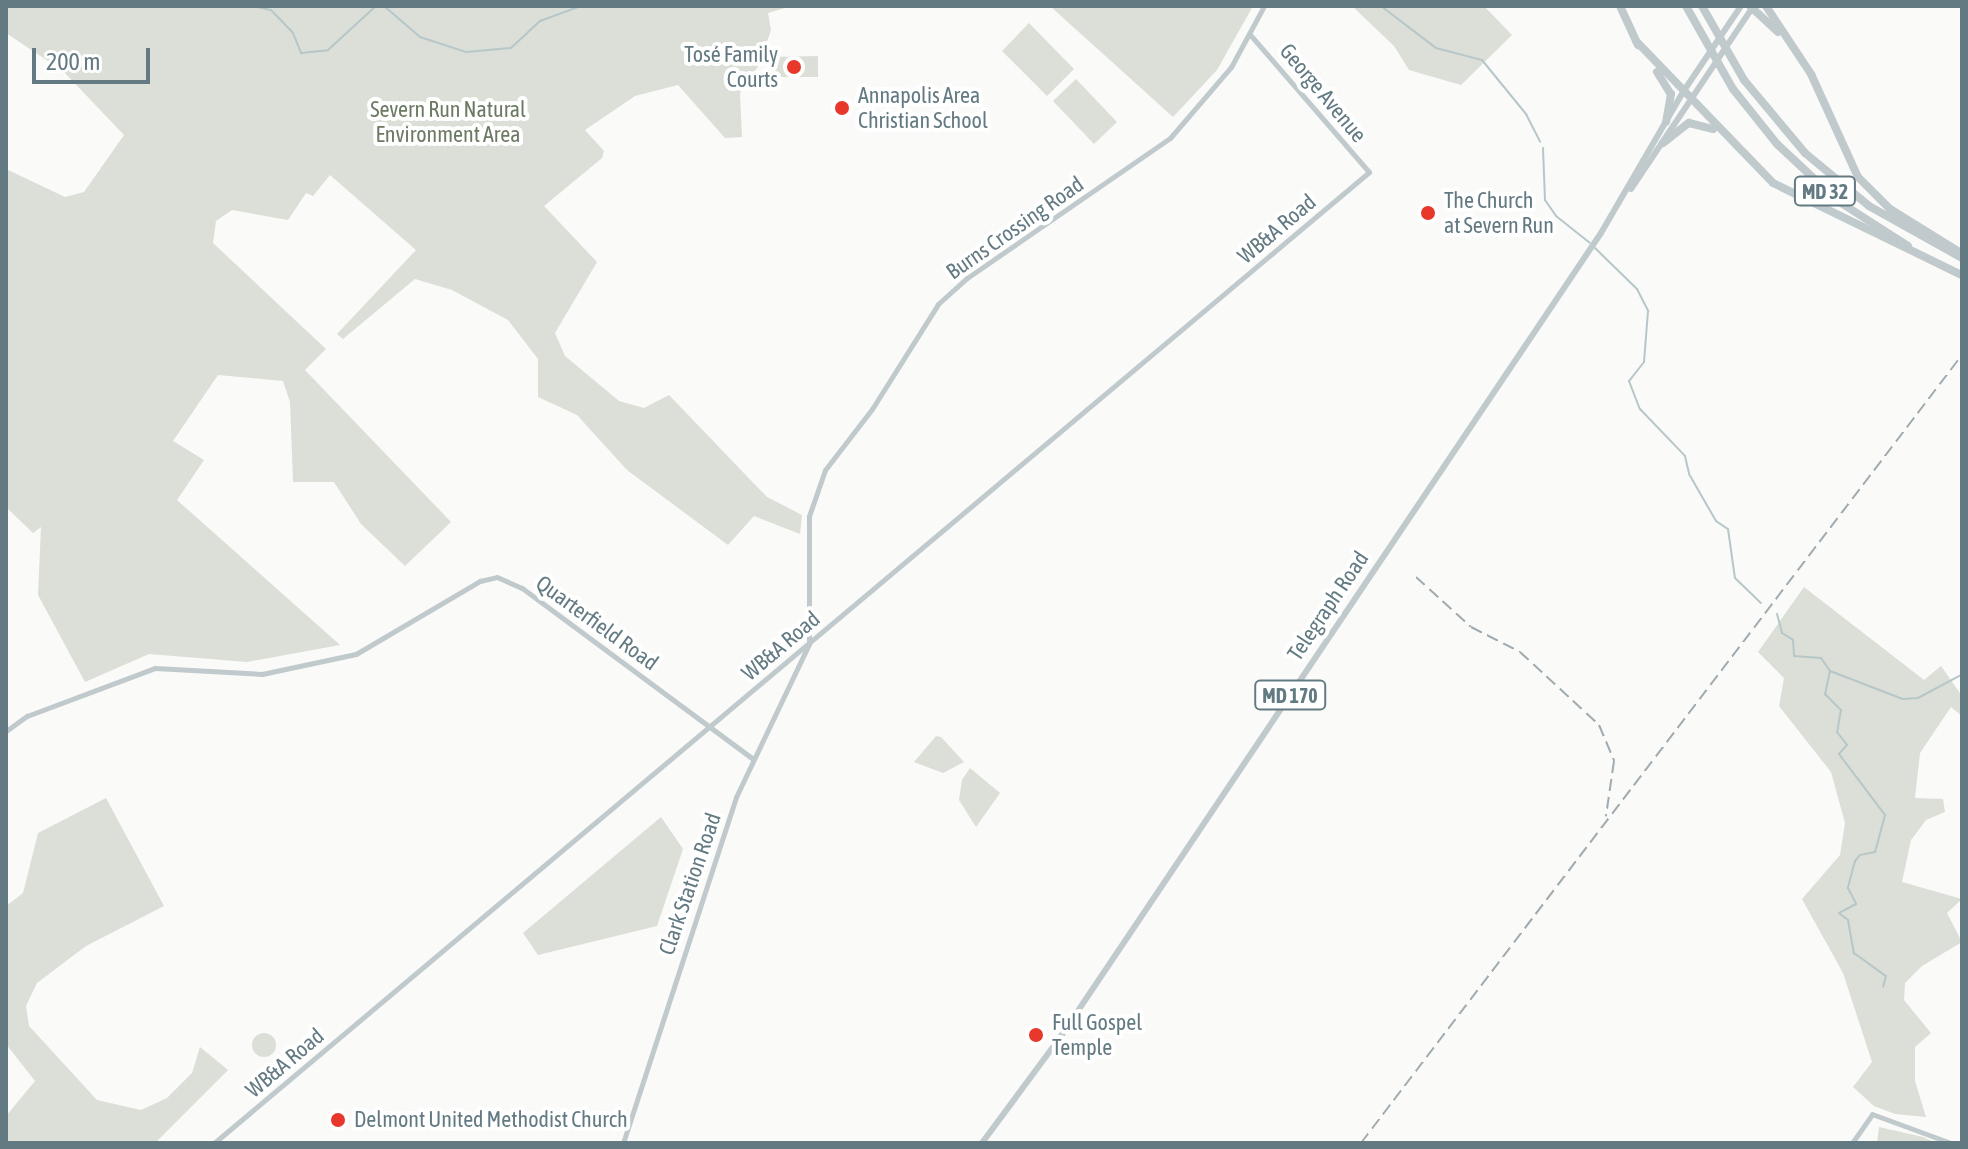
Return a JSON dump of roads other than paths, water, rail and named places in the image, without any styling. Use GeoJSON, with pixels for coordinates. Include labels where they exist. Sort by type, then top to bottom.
{"type":"FeatureCollection","features":[{"type":"Feature","properties":{"kind":"highway"},"geometry":{"type":"LineString","coordinates":[[1620,6],[1636,41],[1669,90],[1666,122]]}},
{"type":"Feature","properties":{"kind":"highway","name":"MD 32"},"geometry":{"type":"LineString","coordinates":[[1686,6],[1721,70],[1760,124],[1817,184],[1884,232],[1962,274]]}},
{"type":"Feature","properties":{"kind":"highway","name":"MD 32"},"geometry":{"type":"LineString","coordinates":[[1702,6],[1730,57],[1769,115],[1826,173],[1890,220],[1962,256]]}},
{"type":"Feature","properties":{"kind":"highway"},"geometry":{"type":"LineString","coordinates":[[1766,6],[1795,50],[1864,184],[1890,209],[1962,256]]}},
{"type":"Feature","properties":{"kind":"highway"},"geometry":{"type":"LineString","coordinates":[[1752,7],[1795,50]]}},
{"type":"Feature","properties":{"kind":"highway"},"geometry":{"type":"LineString","coordinates":[[1636,41],[1761,173],[1801,200],[1962,274]]}},
{"type":"Feature","properties":{"kind":"highway"},"geometry":{"type":"LineString","coordinates":[[1663,143],[1695,122],[1726,138]]}},
{"type":"Feature","properties":{"kind":"main road","name":"Telegraph Road"},"geometry":{"type":"LineString","coordinates":[[1619,204],[1683,92],[1741,6]]}},
{"type":"Feature","properties":{"kind":"main road","name":"Telegraph Road"},"geometry":{"type":"LineString","coordinates":[[982,1143],[1059,1039],[1752,7]]}},
{"type":"Feature","properties":{"kind":"street","name":"Burns Crossing Road"},"geometry":{"type":"LineString","coordinates":[[809,644],[808,525],[815,490],[923,323],[963,281],[1170,138],[1216,86],[1251,36],[1264,6]]}},
{"type":"Feature","properties":{"kind":"street","name":"George Avenue"},"geometry":{"type":"LineString","coordinates":[[1251,36],[1369,172]]}},
{"type":"Feature","properties":{"kind":"street","name":"WB&A Road"},"geometry":{"type":"LineString","coordinates":[[214,1143],[1369,172]]}},
{"type":"Feature","properties":{"kind":"street","name":"Quarterfield Road"},"geometry":{"type":"LineString","coordinates":[[6,731],[27,716],[155,668],[262,674],[356,654],[476,583],[497,577],[522,588],[752,758]]}},
{"type":"Feature","properties":{"kind":"street","name":"Clark Station Road"},"geometry":{"type":"LineString","coordinates":[[623,1143],[687,939],[752,758],[809,644]]}},
{"type":"Feature","properties":{"kind":"street"},"geometry":{"type":"LineString","coordinates":[[1852,1143],[1872,1114],[1951,1143]]}},
{"type":"Feature","properties":{"kind":"waterway"},"geometry":{"type":"LineString","coordinates":[[163,6],[188,6]]}},
{"type":"Feature","properties":{"kind":"waterway"},"geometry":{"type":"LineString","coordinates":[[253,6],[271,10],[293,33],[301,53],[328,50],[376,6]]}},
{"type":"Feature","properties":{"kind":"waterway"},"geometry":{"type":"LineString","coordinates":[[384,6],[420,37],[466,52],[511,48],[540,21],[581,6]]}},
{"type":"Feature","properties":{"kind":"waterway"},"geometry":{"type":"LineString","coordinates":[[1381,6],[1436,48],[1482,60],[1526,114],[1540,142]]}},
{"type":"Feature","properties":{"kind":"waterway"},"geometry":{"type":"LineString","coordinates":[[1543,148],[1545,200],[1556,216],[1590,243]]}},
{"type":"Feature","properties":{"kind":"waterway"},"geometry":{"type":"LineString","coordinates":[[1595,248],[1637,289],[1648,311],[1644,362],[1629,381],[1640,409],[1685,456],[1689,474],[1716,521],[1728,529],[1735,578],[1761,603]]}},
{"type":"Feature","properties":{"kind":"waterway"},"geometry":{"type":"LineString","coordinates":[[1777,614],[1782,633],[1793,640],[1794,656],[1821,658],[1830,671],[1903,699],[1918,698],[1961,675]]}},
{"type":"Feature","properties":{"kind":"waterway"},"geometry":{"type":"LineString","coordinates":[[1830,671],[1825,694],[1841,710],[1837,732],[1847,745],[1839,754],[1885,815],[1875,852],[1860,855],[1855,861],[1848,888],[1856,904],[1839,913],[1848,920],[1854,953],[1886,976],[1883,987]]}},
{"type":"Feature","properties":{"kind":"railway"},"geometry":{"type":"LineString","coordinates":[[1361,1143],[1962,355]]}},
{"type":"Feature","properties":{"kind":"railway"},"geometry":{"type":"LineString","coordinates":[[1416,577],[1471,627],[1520,652],[1599,725],[1614,761],[1606,816]]}},
{"type":"Feature","properties":{"kind":"place","name":"Tosé Family Courts"},"geometry":{"type":"Point","coordinates":[794,67]}},
{"type":"Feature","properties":{"kind":"place","name":"Annapolis Area Christian School"},"geometry":{"type":"Point","coordinates":[842,108]}},
{"type":"Feature","properties":{"kind":"place","name":"The Church at Severn Run"},"geometry":{"type":"Point","coordinates":[1428,213]}},
{"type":"Feature","properties":{"kind":"place","name":"Full Gospel Temple"},"geometry":{"type":"Point","coordinates":[1036,1035]}},
{"type":"Feature","properties":{"kind":"place","name":"Delmont United Methodist Church"},"geometry":{"type":"Point","coordinates":[338,1120]}},
{"type":"Feature","properties":{"kind":"park label","name":"Severn Run Natural Environment Area"},"geometry":{"type":"Point","coordinates":[448,122]}}]}
